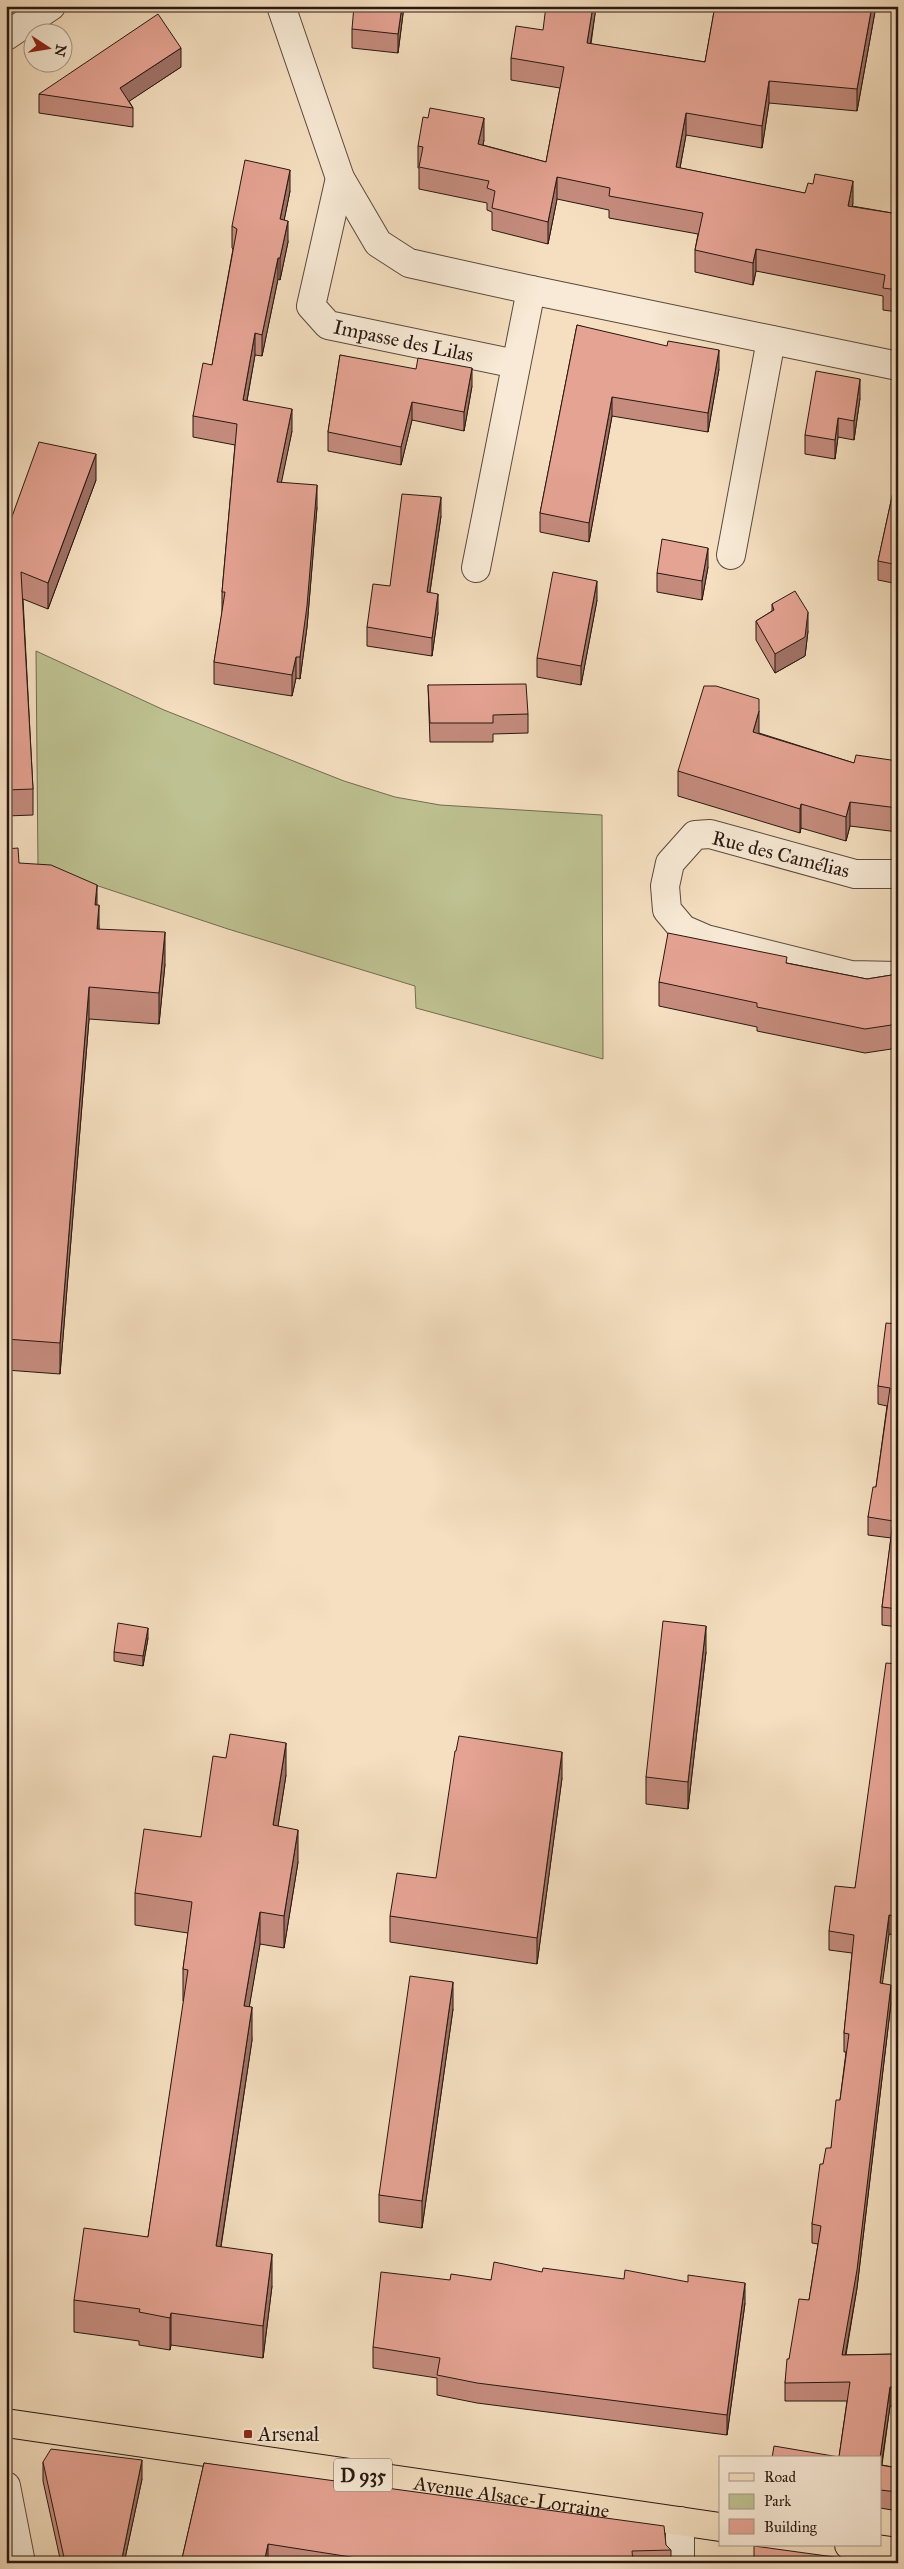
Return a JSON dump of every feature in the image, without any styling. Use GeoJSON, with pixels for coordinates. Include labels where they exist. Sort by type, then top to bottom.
{"type":"FeatureCollection","features":[{"type":"Feature","properties":{"kind":"main road","name":"Avenue Alsace-Lorraine"},"geometry":{"type":"LineString","coordinates":[[6,2423],[719,2526]]}},
{"type":"Feature","properties":{"kind":"main road"},"geometry":{"type":"LineString","coordinates":[[856,2546],[898,2552]]}},
{"type":"Feature","properties":{"kind":"street"},"geometry":{"type":"LineString","coordinates":[[6,36],[51,6]]}},
{"type":"Feature","properties":{"kind":"street"},"geometry":{"type":"LineString","coordinates":[[281,6],[340,178],[378,243],[409,263],[898,366]]}},
{"type":"Feature","properties":{"kind":"street","name":"Impasse des Lilas"},"geometry":{"type":"LineString","coordinates":[[340,178],[311,306],[328,325],[516,364]]}},
{"type":"Feature","properties":{"kind":"street"},"geometry":{"type":"LineString","coordinates":[[476,568],[531,290]]}},
{"type":"Feature","properties":{"kind":"street"},"geometry":{"type":"LineString","coordinates":[[731,555],[771,340]]}},
{"type":"Feature","properties":{"kind":"street","name":"Rue des Camélias"},"geometry":{"type":"LineString","coordinates":[[898,874],[855,874],[710,834],[694,835],[670,863],[665,886],[667,910],[683,929],[706,939],[851,975],[898,976]]}},
{"type":"Feature","properties":{"kind":"street"},"geometry":{"type":"LineString","coordinates":[[6,2486],[20,2563]]}},
{"type":"Feature","properties":{"kind":"street"},"geometry":{"type":"LineString","coordinates":[[680,2521],[680,2563]]}},
{"type":"Feature","properties":{"kind":"green space"},"geometry":{"type":"Polygon","coordinates":[[[36,651],[164,710],[344,781],[395,797],[440,805],[602,815],[603,1059],[416,1008],[415,986],[228,929],[38,866],[36,651]]]}},
{"type":"Feature","properties":{"kind":"building"},"geometry":{"type":"Polygon","coordinates":[[[354,6],[402,6],[398,34],[352,29],[354,6]]]}},
{"type":"Feature","properties":{"kind":"building"},"geometry":{"type":"Polygon","coordinates":[[[546,6],[593,6],[587,43],[705,62],[715,6],[872,6],[857,89],[769,81],[762,126],[686,113],[676,167],[805,193],[808,183],[813,184],[815,174],[853,181],[848,206],[898,214],[898,290],[883,288],[885,275],[756,249],[753,263],[695,250],[703,213],[609,196],[610,188],[557,177],[548,222],[492,208],[495,191],[487,188],[489,181],[419,167],[423,147],[418,146],[423,117],[428,118],[430,108],[484,118],[478,144],[546,162],[564,67],[511,58],[516,26],[543,30],[546,6]]]}},
{"type":"Feature","properties":{"kind":"building"},"geometry":{"type":"Polygon","coordinates":[[[158,14],[181,48],[120,88],[133,108],[39,94],[158,14]]]}},
{"type":"Feature","properties":{"kind":"building"},"geometry":{"type":"Polygon","coordinates":[[[245,160],[290,170],[280,219],[288,221],[280,258],[278,258],[262,335],[255,333],[243,400],[292,409],[277,482],[317,485],[307,606],[300,657],[296,657],[292,675],[214,662],[225,592],[222,592],[237,424],[193,416],[203,363],[212,365],[237,229],[232,226],[245,160]]]}},
{"type":"Feature","properties":{"kind":"building"},"geometry":{"type":"Polygon","coordinates":[[[577,325],[667,346],[668,341],[719,350],[708,413],[612,397],[589,523],[540,513],[577,325]]]}},
{"type":"Feature","properties":{"kind":"building"},"geometry":{"type":"Polygon","coordinates":[[[340,355],[416,369],[418,358],[472,368],[464,412],[412,402],[401,447],[328,432],[340,355]]]}},
{"type":"Feature","properties":{"kind":"building"},"geometry":{"type":"Polygon","coordinates":[[[816,371],[860,379],[854,421],[838,418],[835,440],[805,435],[816,371]]]}},
{"type":"Feature","properties":{"kind":"building"},"geometry":{"type":"Polygon","coordinates":[[[6,375],[11,376],[6,401],[6,375]]]}},
{"type":"Feature","properties":{"kind":"building"},"geometry":{"type":"Polygon","coordinates":[[[39,442],[96,454],[48,583],[21,572],[33,789],[6,790],[6,533],[39,442]]]}},
{"type":"Feature","properties":{"kind":"building"},"geometry":{"type":"Polygon","coordinates":[[[898,469],[898,565],[878,561],[898,469]]]}},
{"type":"Feature","properties":{"kind":"building"},"geometry":{"type":"Polygon","coordinates":[[[402,494],[441,497],[427,592],[438,594],[432,638],[367,627],[373,584],[390,586],[402,494]]]}},
{"type":"Feature","properties":{"kind":"building"},"geometry":{"type":"Polygon","coordinates":[[[662,539],[708,548],[702,581],[657,573],[662,539]]]}},
{"type":"Feature","properties":{"kind":"building"},"geometry":{"type":"Polygon","coordinates":[[[553,572],[597,581],[581,666],[537,658],[553,572]]]}},
{"type":"Feature","properties":{"kind":"building"},"geometry":{"type":"Polygon","coordinates":[[[795,591],[808,612],[805,637],[775,654],[756,621],[774,610],[772,604],[795,591]]]}},
{"type":"Feature","properties":{"kind":"building"},"geometry":{"type":"Polygon","coordinates":[[[526,684],[528,714],[493,715],[493,723],[430,723],[428,685],[526,684]]]}},
{"type":"Feature","properties":{"kind":"building"},"geometry":{"type":"Polygon","coordinates":[[[704,686],[716,686],[759,699],[759,711],[753,732],[854,763],[856,755],[898,761],[898,808],[850,802],[846,817],[801,804],[800,809],[678,771],[704,686]]]}},
{"type":"Feature","properties":{"kind":"building"},"geometry":{"type":"Polygon","coordinates":[[[18,848],[19,863],[51,865],[97,885],[95,905],[99,905],[97,929],[165,932],[159,993],[89,987],[60,1343],[6,1339],[6,849],[18,848]]]}},
{"type":"Feature","properties":{"kind":"building"},"geometry":{"type":"Polygon","coordinates":[[[668,933],[787,957],[786,963],[867,979],[898,974],[898,1024],[865,1029],[757,1007],[757,1003],[659,982],[668,933]]]}},
{"type":"Feature","properties":{"kind":"building"},"geometry":{"type":"Polygon","coordinates":[[[898,1322],[898,1609],[882,1607],[893,1521],[868,1517],[873,1487],[876,1487],[890,1388],[878,1386],[886,1323],[897,1324],[898,1322]]]}},
{"type":"Feature","properties":{"kind":"building"},"geometry":{"type":"Polygon","coordinates":[[[663,1621],[706,1626],[688,1782],[646,1777],[663,1621]]]}},
{"type":"Feature","properties":{"kind":"building"},"geometry":{"type":"Polygon","coordinates":[[[118,1623],[148,1628],[143,1656],[114,1652],[118,1623]]]}},
{"type":"Feature","properties":{"kind":"building"},"geometry":{"type":"Polygon","coordinates":[[[886,1663],[898,1664],[898,1858],[894,1916],[889,1915],[880,1983],[891,1985],[857,2270],[842,2355],[898,2354],[898,2388],[890,2387],[880,2456],[839,2456],[850,2382],[785,2383],[787,2359],[789,2359],[799,2299],[809,2300],[821,2226],[812,2224],[820,2164],[823,2164],[826,2148],[831,2148],[836,2100],[840,2100],[849,2034],[844,2033],[854,1935],[829,1931],[835,1886],[855,1888],[886,1663]]]}},
{"type":"Feature","properties":{"kind":"building"},"geometry":{"type":"Polygon","coordinates":[[[230,1734],[286,1743],[273,1825],[298,1830],[284,1916],[260,1912],[244,2006],[252,2007],[216,2246],[272,2254],[263,2326],[171,2313],[170,2318],[139,2312],[140,2309],[74,2300],[84,2228],[148,2237],[188,1970],[183,1969],[192,1902],[135,1893],[144,1829],[201,1837],[213,1756],[226,1758],[230,1734]]]}},
{"type":"Feature","properties":{"kind":"building"},"geometry":{"type":"Polygon","coordinates":[[[459,1736],[562,1752],[537,1938],[390,1916],[397,1873],[436,1878],[455,1751],[459,1736]]]}},
{"type":"Feature","properties":{"kind":"building"},"geometry":{"type":"Polygon","coordinates":[[[410,1976],[453,1982],[422,2201],[379,2195],[410,1976]]]}},
{"type":"Feature","properties":{"kind":"building"},"geometry":{"type":"Polygon","coordinates":[[[494,2262],[542,2272],[543,2268],[624,2279],[625,2270],[688,2282],[688,2275],[745,2283],[727,2415],[477,2383],[437,2375],[440,2358],[373,2347],[381,2272],[450,2280],[451,2274],[491,2280],[494,2262]]]}},
{"type":"Feature","properties":{"kind":"building"},"geometry":{"type":"Polygon","coordinates":[[[774,2446],[833,2456],[772,2456],[774,2446]]]}},
{"type":"Feature","properties":{"kind":"building"},"geometry":{"type":"Polygon","coordinates":[[[51,2449],[142,2460],[121,2563],[101,2563],[95,2561],[94,2563],[65,2562],[43,2462],[51,2449]]]}},
{"type":"Feature","properties":{"kind":"building"},"geometry":{"type":"Polygon","coordinates":[[[204,2463],[664,2526],[666,2545],[671,2550],[632,2551],[633,2563],[357,2563],[357,2558],[268,2544],[264,2563],[181,2563],[204,2463]]]}},
{"type":"Feature","properties":{"kind":"building"},"geometry":{"type":"Polygon","coordinates":[[[882,2465],[898,2468],[898,2492],[882,2490],[882,2465]]]}},
{"type":"Feature","properties":{"kind":"building"},"geometry":{"type":"Polygon","coordinates":[[[754,2546],[878,2563],[754,2563],[754,2546]]]}},
{"type":"Feature","properties":{"kind":"place","name":"Arsenal"},"geometry":{"type":"Point","coordinates":[248,2434]}}]}
